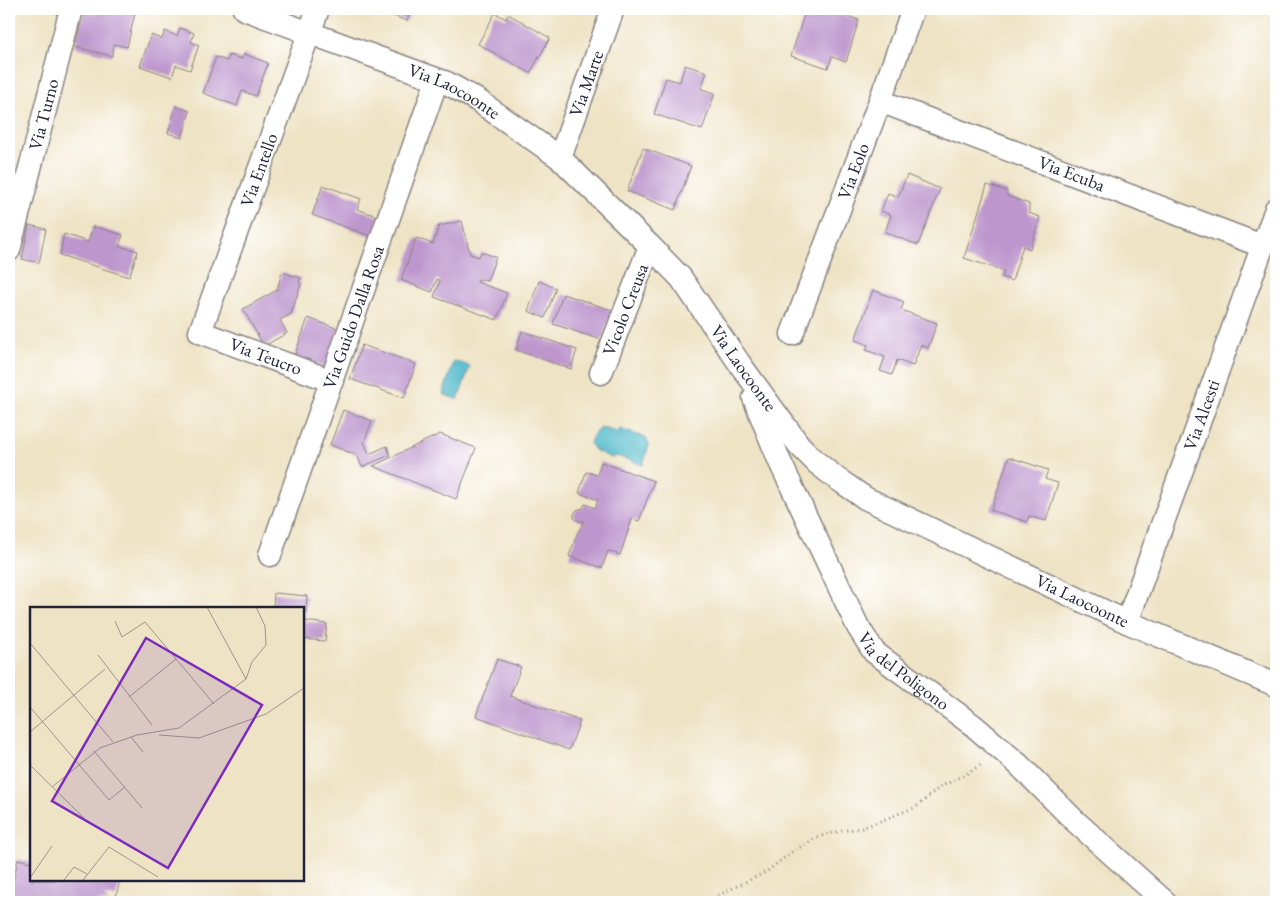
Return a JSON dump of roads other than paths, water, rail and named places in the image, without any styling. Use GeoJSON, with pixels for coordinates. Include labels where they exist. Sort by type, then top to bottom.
{"type":"FeatureCollection","features":[{"type":"Feature","properties":{"kind":"street","name":"Via Turno"},"geometry":{"type":"LineString","coordinates":[[9,250],[71,9]]}},
{"type":"Feature","properties":{"kind":"street","name":"Via Laocoonte"},"geometry":{"type":"LineString","coordinates":[[244,9],[447,83],[478,100],[560,158],[681,278],[742,367],[799,445],[817,463],[864,498],[1127,622],[1276,685]]}},
{"type":"Feature","properties":{"kind":"street","name":"Via Entello"},"geometry":{"type":"LineString","coordinates":[[200,332],[318,9]]}},
{"type":"Feature","properties":{"kind":"street","name":"Via Marte"},"geometry":{"type":"LineString","coordinates":[[560,158],[613,9]]}},
{"type":"Feature","properties":{"kind":"street","name":"Via Eolo"},"geometry":{"type":"LineString","coordinates":[[792,334],[880,102],[912,9]]}},
{"type":"Feature","properties":{"kind":"street","name":"Via Guido Dalla Rosa"},"geometry":{"type":"LineString","coordinates":[[270,555],[437,80]]}},
{"type":"Feature","properties":{"kind":"street","name":"Via Ecuba"},"geometry":{"type":"LineString","coordinates":[[880,102],[1262,246]]}},
{"type":"Feature","properties":{"kind":"street","name":"Via Alcesti"},"geometry":{"type":"LineString","coordinates":[[1127,622],[1276,208]]}},
{"type":"Feature","properties":{"kind":"street","name":"Vicolo Creusa"},"geometry":{"type":"LineString","coordinates":[[601,373],[650,246]]}},
{"type":"Feature","properties":{"kind":"street","name":"Via Teucro"},"geometry":{"type":"LineString","coordinates":[[200,332],[332,381]]}},
{"type":"Feature","properties":{"kind":"street","name":"Via del Poligono"},"geometry":{"type":"LineString","coordinates":[[742,367],[780,462],[858,627],[874,652],[974,726],[1018,764],[1075,821],[1165,902]]}},
{"type":"Feature","properties":{"kind":"water"},"geometry":{"type":"Polygon","coordinates":[[[454,361],[470,366],[458,400],[443,394],[454,361]]]}},
{"type":"Feature","properties":{"kind":"water"},"geometry":{"type":"Polygon","coordinates":[[[601,428],[618,432],[620,429],[646,438],[649,445],[643,465],[617,456],[611,458],[594,450],[590,444],[595,433],[601,428]]]}}]}
